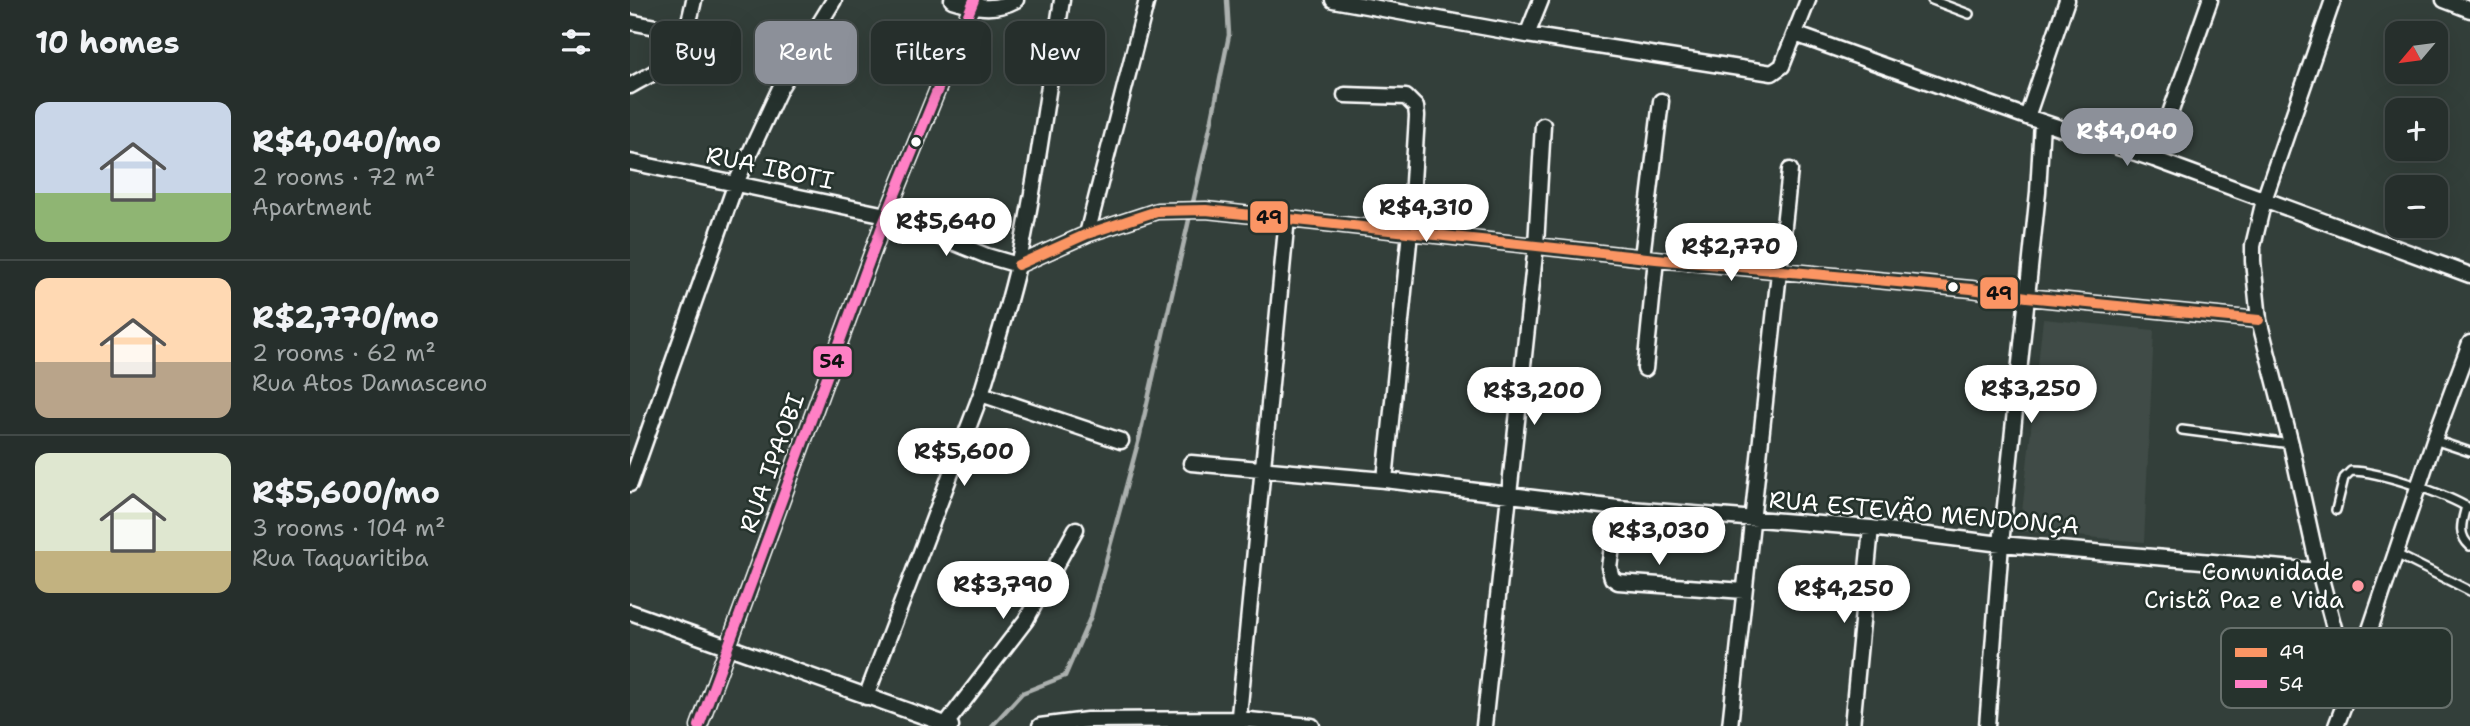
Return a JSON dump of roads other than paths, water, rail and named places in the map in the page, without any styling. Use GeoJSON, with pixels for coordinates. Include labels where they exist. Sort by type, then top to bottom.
{"type":"FeatureCollection","features":[{"type":"Feature","properties":{"kind":"street"},"geometry":{"type":"LineString","coordinates":[[690,21],[694,0]]}},
{"type":"Feature","properties":{"kind":"street"},"geometry":{"type":"LineString","coordinates":[[630,484],[736,183],[780,89],[834,0]]}},
{"type":"Feature","properties":{"kind":"street"},"geometry":{"type":"LineString","coordinates":[[952,0],[994,8],[1016,0]]}},
{"type":"Feature","properties":{"kind":"street"},"geometry":{"type":"LineString","coordinates":[[866,697],[981,394],[1018,265],[1062,0]]}},
{"type":"Feature","properties":{"kind":"street"},"geometry":{"type":"LineString","coordinates":[[1087,234],[1147,0]]}},
{"type":"Feature","properties":{"kind":"street"},"geometry":{"type":"LineString","coordinates":[[1333,0],[1408,6],[1527,35],[1764,73],[1772,73],[1782,66],[1808,0]]}},
{"type":"Feature","properties":{"kind":"street"},"geometry":{"type":"LineString","coordinates":[[1527,35],[1541,0]]}},
{"type":"Feature","properties":{"kind":"street"},"geometry":{"type":"LineString","coordinates":[[2028,117],[2067,0]]}},
{"type":"Feature","properties":{"kind":"street"},"geometry":{"type":"LineString","coordinates":[[2154,159],[2210,0]]}},
{"type":"Feature","properties":{"kind":"street"},"geometry":{"type":"LineString","coordinates":[[2333,0],[2264,200],[2253,246],[2253,261],[2259,320],[2334,628]]}},
{"type":"Feature","properties":{"kind":"street"},"geometry":{"type":"LineString","coordinates":[[2444,0],[2469,6]]}},
{"type":"Feature","properties":{"kind":"street","name":"RUA IPAOBI"},"geometry":{"type":"LineString","coordinates":[[699,726],[886,215],[973,3]]}},
{"type":"Feature","properties":{"kind":"street"},"geometry":{"type":"LineString","coordinates":[[630,22],[651,26]]}},
{"type":"Feature","properties":{"kind":"street"},"geometry":{"type":"LineString","coordinates":[[1795,34],[2154,159],[2470,275]]}},
{"type":"Feature","properties":{"kind":"street"},"geometry":{"type":"LineString","coordinates":[[630,86],[651,74]]}},
{"type":"Feature","properties":{"kind":"street"},"geometry":{"type":"LineString","coordinates":[[1345,95],[1405,97],[1416,107],[1418,116],[1410,232],[1385,480]]}},
{"type":"Feature","properties":{"kind":"street"},"geometry":{"type":"LineString","coordinates":[[1645,369],[1649,258],[1661,101]]}},
{"type":"Feature","properties":{"kind":"street"},"geometry":{"type":"LineString","coordinates":[[1987,726],[2001,544],[2038,192],[2042,122]]}},
{"type":"Feature","properties":{"kind":"street"},"geometry":{"type":"LineString","coordinates":[[1484,726],[1536,245],[1543,125]]}},
{"type":"Feature","properties":{"kind":"street","name":"RUA IBOTI"},"geometry":{"type":"LineString","coordinates":[[630,162],[886,215],[987,256],[1018,265]]}},
{"type":"Feature","properties":{"kind":"street"},"geometry":{"type":"LineString","coordinates":[[1731,726],[1790,170]]}},
{"type":"Feature","properties":{"kind":"street"},"geometry":{"type":"LineString","coordinates":[[1018,265],[1087,234],[1157,211],[1206,210],[2259,320]]}},
{"type":"Feature","properties":{"kind":"street"},"geometry":{"type":"LineString","coordinates":[[1239,723],[1287,218]]}},
{"type":"Feature","properties":{"kind":"street"},"geometry":{"type":"LineString","coordinates":[[2371,628],[2434,440],[2470,343]]}},
{"type":"Feature","properties":{"kind":"street"},"geometry":{"type":"LineString","coordinates":[[981,394],[1121,441]]}},
{"type":"Feature","properties":{"kind":"street","name":"RUA ESTEVÃO MENDONÇA"},"geometry":{"type":"LineString","coordinates":[[1191,463],[1385,480],[1618,508],[1871,528],[2001,544],[2319,571]]}},
{"type":"Feature","properties":{"kind":"street"},"geometry":{"type":"LineString","coordinates":[[1618,508],[1609,567],[1612,578],[1618,582],[1744,591]]}},
{"type":"Feature","properties":{"kind":"street"},"geometry":{"type":"LineString","coordinates":[[1852,726],[1871,528]]}},
{"type":"Feature","properties":{"kind":"street"},"geometry":{"type":"LineString","coordinates":[[630,612],[949,725],[1026,620],[1076,529]]}},
{"type":"Feature","properties":{"kind":"street"},"geometry":{"type":"LineString","coordinates":[[2336,726],[2343,708]]}},
{"type":"Feature","properties":{"kind":"street"},"geometry":{"type":"LineString","coordinates":[[1040,726],[1087,720],[1312,726]]}},
{"type":"Feature","properties":{"kind":"lane"},"geometry":{"type":"LineString","coordinates":[[1932,0],[1969,14]]}},
{"type":"Feature","properties":{"kind":"lane"},"geometry":{"type":"LineString","coordinates":[[2182,430],[2291,444]]}},
{"type":"Feature","properties":{"kind":"lane"},"geometry":{"type":"LineString","coordinates":[[2434,440],[2470,452]]}},
{"type":"Feature","properties":{"kind":"lane"},"geometry":{"type":"LineString","coordinates":[[2336,510],[2344,478],[2351,471],[2363,471],[2419,487],[2468,508],[2460,531],[2470,546]]}},
{"type":"Feature","properties":{"kind":"lane"},"geometry":{"type":"LineString","coordinates":[[2396,554],[2470,591]]}},
{"type":"Feature","properties":{"kind":"waterway"},"geometry":{"type":"LineString","coordinates":[[992,726],[1022,693],[1065,676],[1091,616],[1139,439],[1212,119],[1229,35],[1227,0]]}},
{"type":"Feature","properties":{"kind":"place","name":"Comunidade Cristã Paz e Vida"},"geometry":{"type":"Point","coordinates":[2358,586]}}]}
